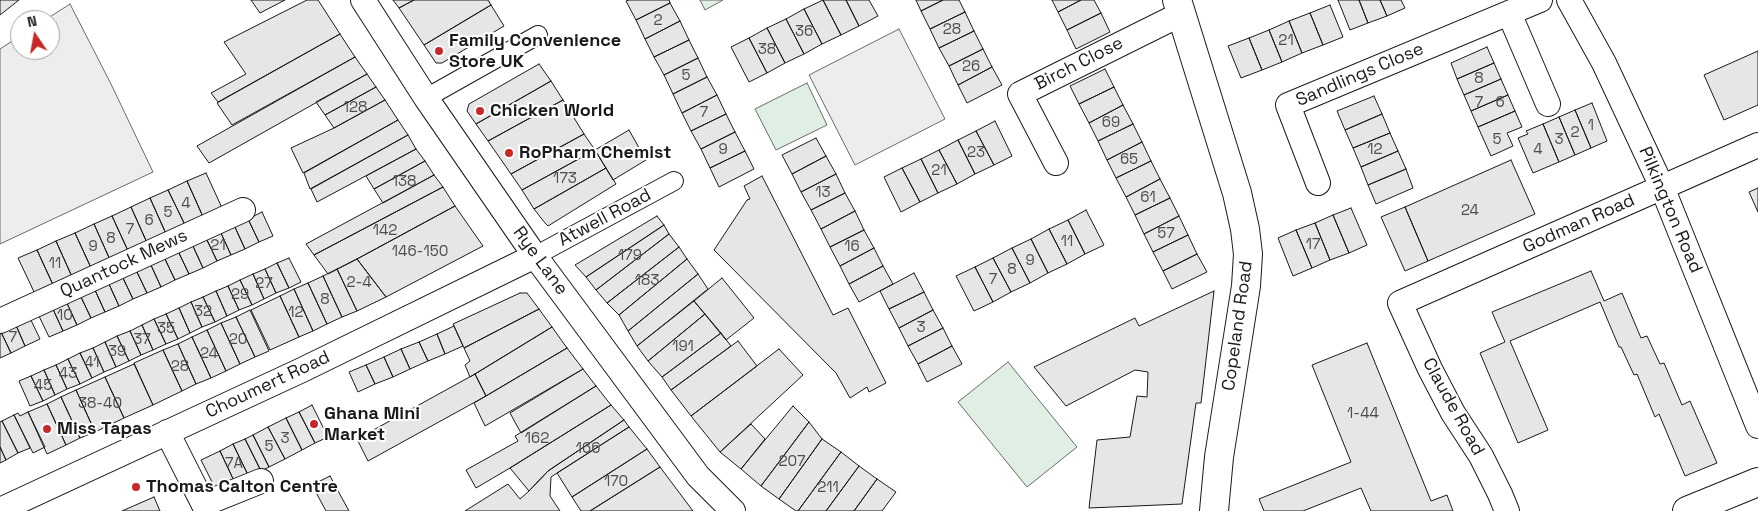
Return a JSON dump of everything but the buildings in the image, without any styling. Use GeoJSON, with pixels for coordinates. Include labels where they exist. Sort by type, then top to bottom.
{"type":"FeatureCollection","features":[{"type":"Feature","properties":{"kind":"main road","name":"Copeland Road"},"geometry":{"type":"LineString","coordinates":[[1179,7],[1237,193],[1248,254],[1246,286],[1219,457],[1214,511]]}},
{"type":"Feature","properties":{"kind":"main road"},"geometry":{"type":"LineString","coordinates":[[1687,511],[1758,482]]}},
{"type":"Feature","properties":{"kind":"street","name":"Rye Lane"},"geometry":{"type":"LineString","coordinates":[[362,0],[426,98],[535,256],[698,476],[733,511]]}},
{"type":"Feature","properties":{"kind":"street","name":"Sandlings Close"},"geometry":{"type":"LineString","coordinates":[[1318,184],[1288,105],[1540,0]]}},
{"type":"Feature","properties":{"kind":"street","name":"Pilkington Road"},"geometry":{"type":"LineString","coordinates":[[1569,0],[1616,87],[1662,187],[1758,426]]}},
{"type":"Feature","properties":{"kind":"street","name":"Birch Close"},"geometry":{"type":"LineString","coordinates":[[1056,163],[1020,94],[1179,7]]}},
{"type":"Feature","properties":{"kind":"street"},"geometry":{"type":"LineString","coordinates":[[1509,13],[1548,104]]}},
{"type":"Feature","properties":{"kind":"street"},"geometry":{"type":"LineString","coordinates":[[426,98],[538,35]]}},
{"type":"Feature","properties":{"kind":"street","name":"Godman Road"},"geometry":{"type":"LineString","coordinates":[[1400,303],[1758,145]]}},
{"type":"Feature","properties":{"kind":"street","name":"Atwell Road"},"geometry":{"type":"LineString","coordinates":[[535,256],[674,181]]}},
{"type":"Feature","properties":{"kind":"street","name":"Quantock Mews"},"geometry":{"type":"LineString","coordinates":[[2,315],[243,210]]}},
{"type":"Feature","properties":{"kind":"street","name":"Choumert Road"},"geometry":{"type":"LineString","coordinates":[[0,510],[302,370],[535,256]]}},
{"type":"Feature","properties":{"kind":"street","name":"Claude Road"},"geometry":{"type":"LineString","coordinates":[[1400,303],[1430,369],[1453,413],[1481,456],[1507,511]]}},
{"type":"Feature","properties":{"kind":"street"},"geometry":{"type":"LineString","coordinates":[[167,432],[206,508],[261,481]]}},
{"type":"Feature","properties":{"kind":"green space"},"geometry":{"type":"Polygon","coordinates":[[[700,0],[723,0],[705,10],[700,0]]]}},
{"type":"Feature","properties":{"kind":"green space"},"geometry":{"type":"Polygon","coordinates":[[[807,83],[827,125],[776,150],[755,109],[807,83]]]}},
{"type":"Feature","properties":{"kind":"green space"},"geometry":{"type":"Polygon","coordinates":[[[1008,362],[1077,447],[1027,487],[958,402],[1008,362]]]}},
{"type":"Feature","properties":{"kind":"shaded area"},"geometry":{"type":"Polygon","coordinates":[[[70,4],[153,172],[0,244],[0,49],[10,42],[10,60],[60,60],[60,10],[70,4]]]}},
{"type":"Feature","properties":{"kind":"shaded area"},"geometry":{"type":"Polygon","coordinates":[[[899,29],[945,119],[855,165],[809,75],[899,29]]]}},
{"type":"Feature","properties":{"kind":"place","name":"Family Convenience Store UK"},"geometry":{"type":"Point","coordinates":[439,51]}},
{"type":"Feature","properties":{"kind":"place","name":"Chicken World"},"geometry":{"type":"Point","coordinates":[480,111]}},
{"type":"Feature","properties":{"kind":"place","name":"RoPharm Chemist"},"geometry":{"type":"Point","coordinates":[509,153]}},
{"type":"Feature","properties":{"kind":"place","name":"Ghana Mini Market"},"geometry":{"type":"Point","coordinates":[314,424]}},
{"type":"Feature","properties":{"kind":"place","name":"Miss Tapas"},"geometry":{"type":"Point","coordinates":[47,429]}},
{"type":"Feature","properties":{"kind":"place","name":"Thomas Calton Centre"},"geometry":{"type":"Point","coordinates":[136,487]}}]}
